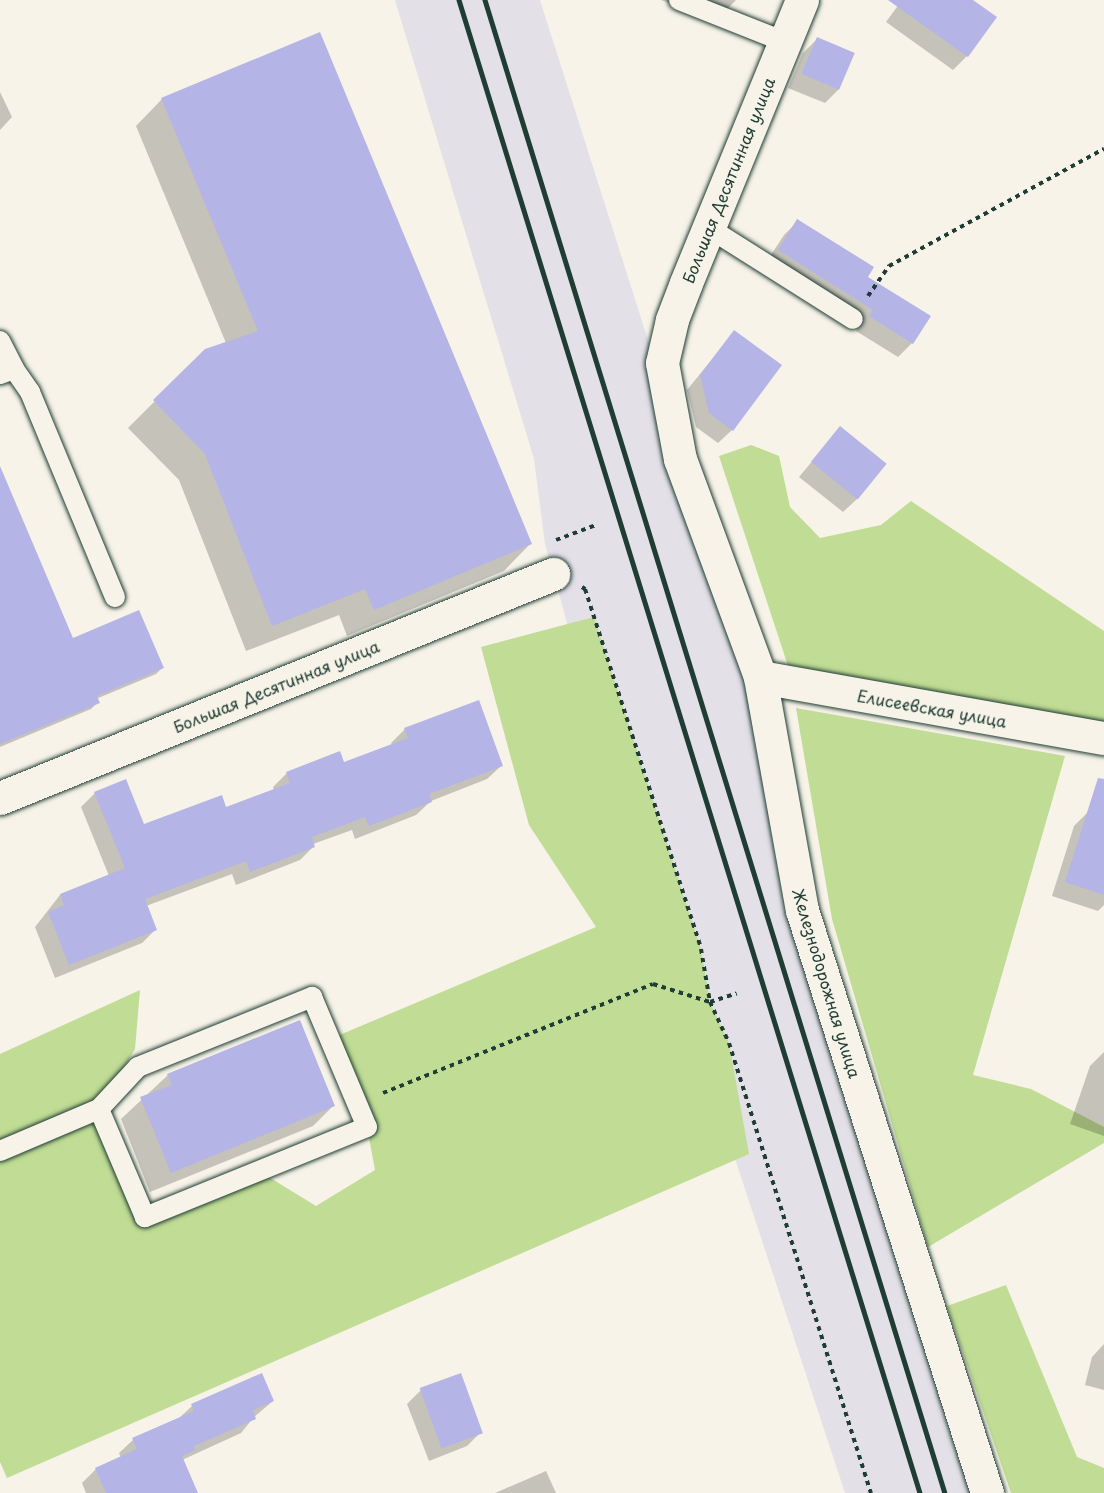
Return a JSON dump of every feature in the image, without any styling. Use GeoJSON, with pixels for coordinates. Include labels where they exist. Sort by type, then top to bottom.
{"type":"FeatureCollection","features":[{"type":"Feature","properties":{"kind":"street","name":"Большая Десятинная улица"},"geometry":{"type":"LineString","coordinates":[[662,363],[672,320],[802,0]]}},
{"type":"Feature","properties":{"kind":"street","name":"Железнодорожная улица"},"geometry":{"type":"LineString","coordinates":[[662,363],[680,459],[760,677],[802,910],[987,1493]]}},
{"type":"Feature","properties":{"kind":"street","name":"Большая Десятинная улица"},"geometry":{"type":"LineString","coordinates":[[0,798],[553,574]]}},
{"type":"Feature","properties":{"kind":"street","name":"Елисеевская улица"},"geometry":{"type":"LineString","coordinates":[[760,677],[1104,738]]}},
{"type":"Feature","properties":{"kind":"lane"},"geometry":{"type":"LineString","coordinates":[[679,0],[785,42]]}},
{"type":"Feature","properties":{"kind":"lane"},"geometry":{"type":"LineString","coordinates":[[709,228],[852,319]]}},
{"type":"Feature","properties":{"kind":"lane"},"geometry":{"type":"LineString","coordinates":[[0,341],[7,372],[30,392],[115,597]]}},
{"type":"Feature","properties":{"kind":"lane"},"geometry":{"type":"LineString","coordinates":[[0,1151],[99,1109],[138,1067],[312,997],[367,1127],[145,1217],[99,1109]]}},
{"type":"Feature","properties":{"kind":"path"},"geometry":{"type":"LineString","coordinates":[[852,319],[889,266],[1104,149]]}},
{"type":"Feature","properties":{"kind":"path"},"geometry":{"type":"LineString","coordinates":[[554,541],[596,525]]}},
{"type":"Feature","properties":{"kind":"path"},"geometry":{"type":"LineString","coordinates":[[553,574],[585,589],[701,949],[710,1002],[729,1043],[871,1493]]}},
{"type":"Feature","properties":{"kind":"path"},"geometry":{"type":"LineString","coordinates":[[357,1103],[653,984],[710,1002],[737,993]]}},
{"type":"Feature","properties":{"kind":"shaded area"},"geometry":{"type":"Polygon","coordinates":[[[395,0],[540,0],[654,359],[750,676],[979,1493],[845,1493],[614,791],[545,544],[534,459],[395,0]]]}},
{"type":"Feature","properties":{"kind":"green space"},"geometry":{"type":"Polygon","coordinates":[[[751,445],[779,456],[790,507],[820,538],[881,525],[911,501],[1104,631],[1104,723],[788,666],[719,456],[751,445]]]}},
{"type":"Feature","properties":{"kind":"green space"},"geometry":{"type":"Polygon","coordinates":[[[594,617],[701,949],[710,1002],[729,1043],[749,1154],[7,1478],[0,1462],[0,1054],[140,990],[135,1049],[99,1109],[145,1217],[259,1171],[316,1206],[375,1170],[367,1127],[330,1039],[596,927],[529,825],[481,647],[594,617]]]}},
{"type":"Feature","properties":{"kind":"green space"},"geometry":{"type":"Polygon","coordinates":[[[796,708],[1065,756],[973,1075],[1031,1089],[1104,1127],[1104,1143],[928,1247],[832,919],[796,708]]]}},
{"type":"Feature","properties":{"kind":"green space"},"geometry":{"type":"Polygon","coordinates":[[[1006,1285],[1077,1457],[1104,1468],[1104,1493],[1011,1493],[947,1306],[1006,1285]]]}},
{"type":"Feature","properties":{"kind":"building"},"geometry":{"type":"Polygon","coordinates":[[[888,0],[973,0],[997,17],[968,57],[888,0]]]}},
{"type":"Feature","properties":{"kind":"building"},"geometry":{"type":"Polygon","coordinates":[[[320,32],[532,544],[374,610],[365,589],[272,626],[205,454],[153,400],[205,349],[258,331],[161,98],[320,32]]]}},
{"type":"Feature","properties":{"kind":"building"},"geometry":{"type":"Polygon","coordinates":[[[817,37],[855,53],[839,90],[801,74],[817,37]]]}},
{"type":"Feature","properties":{"kind":"building"},"geometry":{"type":"Polygon","coordinates":[[[797,219],[874,267],[868,277],[931,316],[913,344],[869,316],[873,310],[778,250],[797,219]]]}},
{"type":"Feature","properties":{"kind":"building"},"geometry":{"type":"Polygon","coordinates":[[[734,330],[782,365],[733,431],[709,413],[700,375],[734,330]]]}},
{"type":"Feature","properties":{"kind":"building"},"geometry":{"type":"Polygon","coordinates":[[[840,426],[887,464],[858,500],[811,462],[840,426]]]}},
{"type":"Feature","properties":{"kind":"building"},"geometry":{"type":"Polygon","coordinates":[[[0,466],[73,638],[139,610],[164,668],[97,696],[100,703],[0,744],[0,466]]]}},
{"type":"Feature","properties":{"kind":"building"},"geometry":{"type":"Polygon","coordinates":[[[479,700],[503,766],[429,794],[432,802],[369,826],[365,817],[312,837],[315,847],[250,872],[246,861],[145,899],[157,930],[69,965],[48,912],[64,905],[60,894],[125,868],[94,792],[126,779],[144,824],[222,795],[226,807],[290,783],[286,772],[340,751],[344,762],[408,738],[404,728],[479,700]]]}},
{"type":"Feature","properties":{"kind":"building"},"geometry":{"type":"Polygon","coordinates":[[[1098,778],[1104,779],[1104,895],[1065,882],[1098,778]]]}},
{"type":"Feature","properties":{"kind":"building"},"geometry":{"type":"Polygon","coordinates":[[[300,1020],[335,1106],[171,1173],[140,1097],[172,1085],[167,1074],[300,1020]]]}},
{"type":"Feature","properties":{"kind":"building"},"geometry":{"type":"Polygon","coordinates":[[[262,1373],[274,1401],[253,1410],[256,1419],[194,1446],[195,1450],[182,1456],[198,1493],[106,1493],[95,1468],[137,1449],[132,1438],[194,1411],[191,1404],[262,1373]]]}},
{"type":"Feature","properties":{"kind":"building"},"geometry":{"type":"Polygon","coordinates":[[[461,1373],[483,1433],[442,1448],[420,1388],[461,1373]]]}},
{"type":"Feature","properties":{"kind":"railway"},"geometry":{"type":"LineString","coordinates":[[459,0],[920,1493]]}},
{"type":"Feature","properties":{"kind":"railway"},"geometry":{"type":"LineString","coordinates":[[485,0],[945,1493]]}}]}
